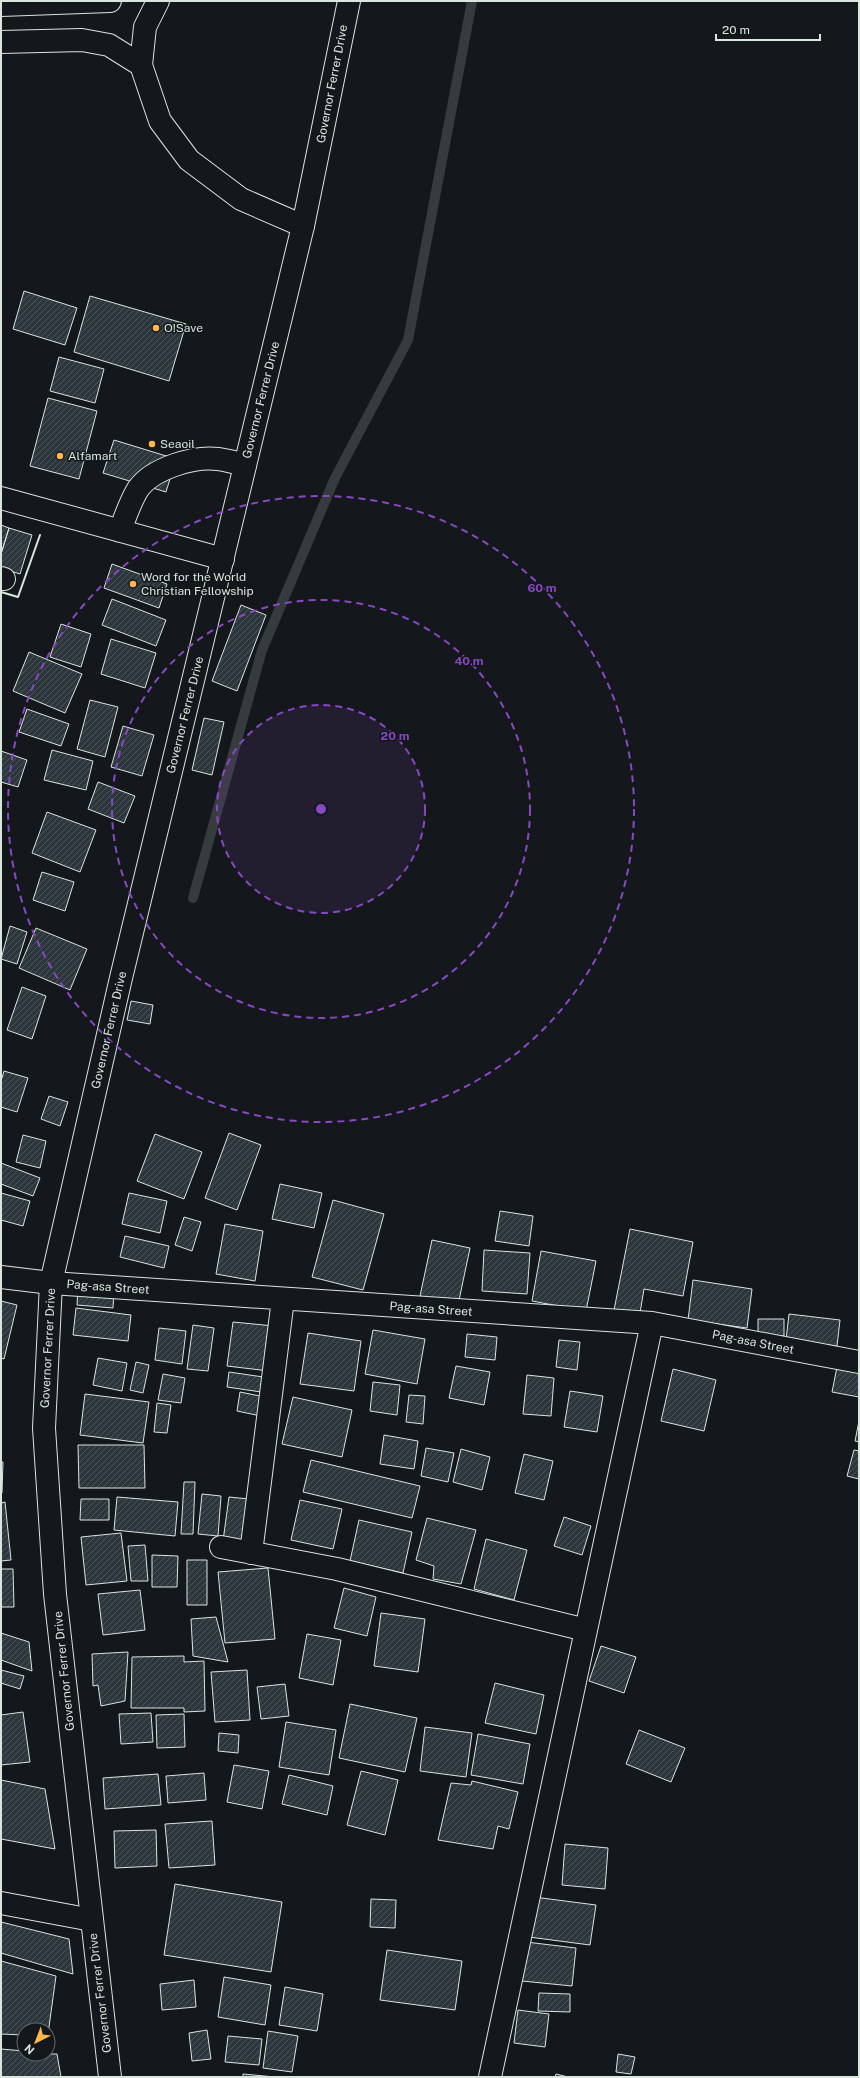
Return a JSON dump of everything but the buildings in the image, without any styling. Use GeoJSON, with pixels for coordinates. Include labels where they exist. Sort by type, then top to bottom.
{"type":"FeatureCollection","features":[{"type":"Feature","properties":{"kind":"street"},"geometry":{"type":"LineString","coordinates":[[1,5],[110,1]]}},
{"type":"Feature","properties":{"kind":"street"},"geometry":{"type":"LineString","coordinates":[[158,1],[145,27],[141,65],[160,121],[189,160],[241,199],[303,226]]}},
{"type":"Feature","properties":{"kind":"street","name":"Governor Ferrer Drive"},"geometry":{"type":"LineString","coordinates":[[110,2077],[55,1594],[44,1428],[51,1283],[121,978],[303,226],[349,1]]}},
{"type":"Feature","properties":{"kind":"street"},"geometry":{"type":"LineString","coordinates":[[1,42],[82,40],[109,45],[141,65]]}},
{"type":"Feature","properties":{"kind":"street"},"geometry":{"type":"LineString","coordinates":[[120,531],[127,510],[139,488],[153,474],[187,461],[218,459],[245,465]]}},
{"type":"Feature","properties":{"kind":"street"},"geometry":{"type":"LineString","coordinates":[[1,498],[223,559]]}},
{"type":"Feature","properties":{"kind":"street","name":"Pag-asa Street"},"geometry":{"type":"LineString","coordinates":[[1,1277],[51,1283],[652,1323],[859,1362]]}},
{"type":"Feature","properties":{"kind":"street"},"geometry":{"type":"LineString","coordinates":[[251,1553],[283,1299]]}},
{"type":"Feature","properties":{"kind":"street"},"geometry":{"type":"LineString","coordinates":[[490,2077],[652,1323]]}},
{"type":"Feature","properties":{"kind":"street"},"geometry":{"type":"LineString","coordinates":[[221,1547],[337,1569],[586,1630]]}},
{"type":"Feature","properties":{"kind":"street"},"geometry":{"type":"LineString","coordinates":[[1,1902],[92,1920]]}},
{"type":"Feature","properties":{"kind":"waterway"},"geometry":{"type":"LineString","coordinates":[[193,898],[262,650],[335,478],[408,340],[472,1]]}},
{"type":"Feature","properties":{"kind":"wall"},"geometry":{"type":"LineString","coordinates":[[1,592],[18,597],[40,535]]}},
{"type":"Feature","properties":{"kind":"place","name":"O!Save"},"geometry":{"type":"Point","coordinates":[156,328]}},
{"type":"Feature","properties":{"kind":"place","name":"Seaoil"},"geometry":{"type":"Point","coordinates":[152,444]}},
{"type":"Feature","properties":{"kind":"place","name":"Alfamart"},"geometry":{"type":"Point","coordinates":[60,456]}},
{"type":"Feature","properties":{"kind":"place","name":"Word for the World Christian Fellowship"},"geometry":{"type":"Point","coordinates":[133,584]}}]}
